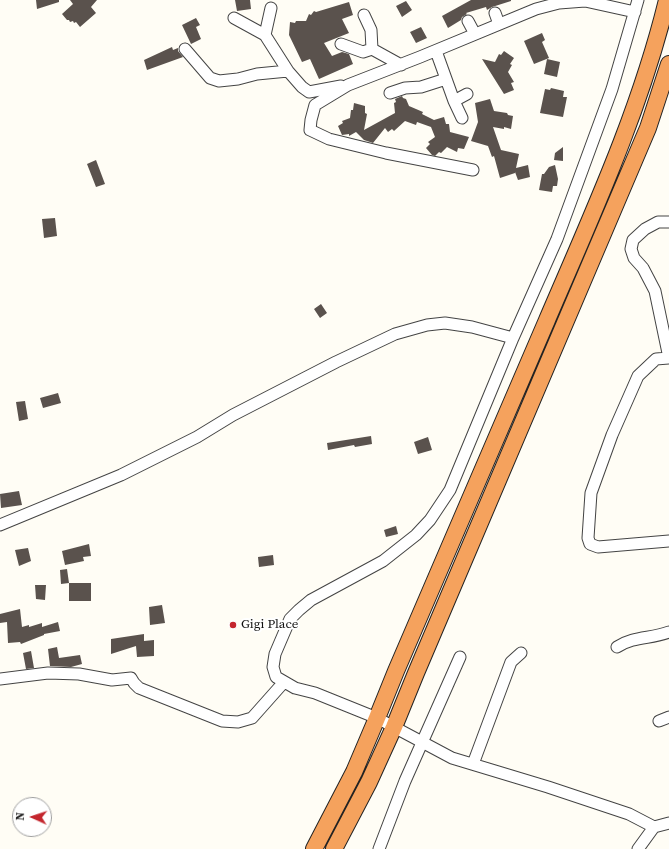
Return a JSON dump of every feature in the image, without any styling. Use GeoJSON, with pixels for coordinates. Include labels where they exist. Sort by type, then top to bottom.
{"type":"FeatureCollection","features":[{"type":"Feature","properties":{"kind":"highway"},"geometry":{"type":"LineString","coordinates":[[314,849],[354,772],[583,236],[628,125],[660,32],[667,0]]}},
{"type":"Feature","properties":{"kind":"highway"},"geometry":{"type":"LineString","coordinates":[[334,849],[369,782],[394,727],[648,128],[669,64]]}},
{"type":"Feature","properties":{"kind":"street"},"geometry":{"type":"LineString","coordinates":[[638,0],[612,89],[559,232],[450,490],[430,520],[416,535],[383,561],[311,600],[290,619],[275,654],[273,668],[276,677],[295,688],[315,693],[377,718],[452,758],[548,787],[629,814],[654,827]]}},
{"type":"Feature","properties":{"kind":"street"},"geometry":{"type":"LineString","coordinates":[[234,18],[265,35],[288,71],[302,87],[309,92],[348,85],[401,65],[499,24],[534,4],[585,1],[635,12]]}},
{"type":"Feature","properties":{"kind":"street"},"geometry":{"type":"LineString","coordinates":[[265,35],[271,8]]}},
{"type":"Feature","properties":{"kind":"street"},"geometry":{"type":"LineString","coordinates":[[495,13],[499,24]]}},
{"type":"Feature","properties":{"kind":"street"},"geometry":{"type":"LineString","coordinates":[[364,15],[371,30],[372,49]]}},
{"type":"Feature","properties":{"kind":"street"},"geometry":{"type":"LineString","coordinates":[[468,21],[475,34]]}},
{"type":"Feature","properties":{"kind":"street"},"geometry":{"type":"LineString","coordinates":[[341,44],[363,52],[372,49],[401,65]]}},
{"type":"Feature","properties":{"kind":"street"},"geometry":{"type":"LineString","coordinates":[[185,49],[210,78],[219,80],[238,79],[257,74],[288,71]]}},
{"type":"Feature","properties":{"kind":"street"},"geometry":{"type":"LineString","coordinates":[[436,51],[462,118]]}},
{"type":"Feature","properties":{"kind":"street"},"geometry":{"type":"LineString","coordinates":[[390,93],[405,88],[421,87],[446,79]]}},
{"type":"Feature","properties":{"kind":"street"},"geometry":{"type":"LineString","coordinates":[[348,85],[315,105],[310,130],[329,139],[386,153],[474,170]]}},
{"type":"Feature","properties":{"kind":"street"},"geometry":{"type":"LineString","coordinates":[[454,100],[467,94]]}},
{"type":"Feature","properties":{"kind":"street"},"geometry":{"type":"LineString","coordinates":[[669,222],[658,222],[645,228],[633,240],[632,249],[634,258],[643,268],[655,291],[669,358],[656,359],[638,376],[612,435],[591,493],[588,538],[590,544],[598,547],[669,541]]}},
{"type":"Feature","properties":{"kind":"street"},"geometry":{"type":"LineString","coordinates":[[0,525],[121,475],[295,383],[395,334],[427,325],[445,323],[472,327],[513,338]]}},
{"type":"Feature","properties":{"kind":"street"},"geometry":{"type":"LineString","coordinates":[[617,647],[637,638],[653,637],[669,632]]}},
{"type":"Feature","properties":{"kind":"street"},"geometry":{"type":"LineString","coordinates":[[474,764],[511,662],[522,653]]}},
{"type":"Feature","properties":{"kind":"street"},"geometry":{"type":"LineString","coordinates":[[379,849],[405,781],[460,657]]}},
{"type":"Feature","properties":{"kind":"street"},"geometry":{"type":"LineString","coordinates":[[0,679],[48,673],[79,674],[112,680],[131,678],[139,688],[222,720],[238,722],[252,718],[284,682]]}},
{"type":"Feature","properties":{"kind":"street"},"geometry":{"type":"LineString","coordinates":[[638,849],[654,827],[669,823]]}},
{"type":"Feature","properties":{"kind":"building"},"geometry":{"type":"Polygon","coordinates":[[[36,0],[59,0],[59,2],[37,9],[36,0]]]}},
{"type":"Feature","properties":{"kind":"building"},"geometry":{"type":"Polygon","coordinates":[[[70,0],[97,0],[91,7],[96,13],[80,27],[76,22],[70,22],[62,14],[73,4],[70,0]]]}},
{"type":"Feature","properties":{"kind":"building"},"geometry":{"type":"Polygon","coordinates":[[[235,0],[250,0],[251,9],[237,11],[235,0]]]}},
{"type":"Feature","properties":{"kind":"building"},"geometry":{"type":"Polygon","coordinates":[[[471,0],[511,1],[487,10],[486,7],[466,13],[467,14],[462,17],[461,20],[448,28],[442,16],[471,0]]]}},
{"type":"Feature","properties":{"kind":"building"},"geometry":{"type":"Polygon","coordinates":[[[406,1],[412,10],[402,17],[396,6],[406,1]]]}},
{"type":"Feature","properties":{"kind":"building"},"geometry":{"type":"Polygon","coordinates":[[[349,2],[353,15],[342,19],[349,33],[324,43],[332,56],[342,52],[349,54],[353,64],[319,79],[310,59],[302,62],[289,35],[290,22],[295,23],[296,21],[306,21],[309,14],[311,15],[314,11],[316,12],[349,2]]]}},
{"type":"Feature","properties":{"kind":"building"},"geometry":{"type":"Polygon","coordinates":[[[196,18],[200,25],[196,27],[201,39],[191,44],[182,25],[196,18]]]}},
{"type":"Feature","properties":{"kind":"building"},"geometry":{"type":"Polygon","coordinates":[[[421,27],[427,38],[416,43],[410,32],[421,27]]]}},
{"type":"Feature","properties":{"kind":"building"},"geometry":{"type":"Polygon","coordinates":[[[542,33],[545,40],[542,42],[549,58],[534,64],[524,41],[542,33]]]}},
{"type":"Feature","properties":{"kind":"building"},"geometry":{"type":"Polygon","coordinates":[[[172,47],[173,50],[178,48],[178,51],[183,57],[147,70],[144,60],[172,47]]]}},
{"type":"Feature","properties":{"kind":"building"},"geometry":{"type":"Polygon","coordinates":[[[504,51],[514,58],[510,64],[512,65],[508,72],[514,82],[511,83],[514,90],[504,94],[482,59],[495,62],[499,54],[501,55],[504,51]]]}},
{"type":"Feature","properties":{"kind":"building"},"geometry":{"type":"Polygon","coordinates":[[[547,59],[560,62],[557,77],[544,74],[547,59]]]}},
{"type":"Feature","properties":{"kind":"building"},"geometry":{"type":"Polygon","coordinates":[[[551,88],[564,91],[563,97],[567,97],[563,117],[540,113],[545,89],[550,90],[551,88]]]}},
{"type":"Feature","properties":{"kind":"building"},"geometry":{"type":"Polygon","coordinates":[[[402,96],[406,99],[409,106],[423,112],[422,114],[434,120],[444,117],[446,124],[449,124],[450,132],[469,137],[464,149],[458,148],[457,152],[447,147],[441,153],[439,152],[435,156],[432,155],[426,148],[430,144],[428,142],[435,137],[431,127],[417,122],[416,125],[405,121],[394,131],[392,129],[388,132],[385,128],[373,143],[364,140],[356,132],[349,136],[349,134],[342,135],[338,126],[343,123],[342,121],[350,118],[354,103],[365,106],[365,113],[367,114],[364,130],[395,113],[395,99],[402,96]]]}},
{"type":"Feature","properties":{"kind":"building"},"geometry":{"type":"Polygon","coordinates":[[[490,99],[494,111],[507,113],[508,115],[513,116],[511,129],[504,127],[504,129],[493,127],[501,150],[519,154],[516,168],[528,165],[530,177],[518,180],[515,172],[500,178],[494,156],[492,157],[488,146],[471,141],[478,122],[475,103],[490,99]]]}},
{"type":"Feature","properties":{"kind":"building"},"geometry":{"type":"Polygon","coordinates":[[[563,147],[563,161],[554,160],[555,153],[563,147]]]}},
{"type":"Feature","properties":{"kind":"building"},"geometry":{"type":"Polygon","coordinates":[[[96,160],[105,184],[96,187],[87,164],[96,160]]]}},
{"type":"Feature","properties":{"kind":"building"},"geometry":{"type":"Polygon","coordinates":[[[555,165],[558,179],[557,186],[553,186],[552,192],[539,190],[542,174],[544,174],[549,167],[555,165]]]}},
{"type":"Feature","properties":{"kind":"building"},"geometry":{"type":"Polygon","coordinates":[[[55,218],[57,236],[44,238],[42,219],[55,218]]]}},
{"type":"Feature","properties":{"kind":"building"},"geometry":{"type":"Polygon","coordinates":[[[321,304],[327,313],[320,318],[314,309],[321,304]]]}},
{"type":"Feature","properties":{"kind":"building"},"geometry":{"type":"Polygon","coordinates":[[[58,393],[61,403],[43,408],[40,398],[58,393]]]}},
{"type":"Feature","properties":{"kind":"building"},"geometry":{"type":"Polygon","coordinates":[[[25,401],[28,419],[19,421],[16,402],[25,401]]]}},
{"type":"Feature","properties":{"kind":"building"},"geometry":{"type":"Polygon","coordinates":[[[371,436],[372,444],[355,447],[354,445],[328,450],[327,443],[371,436]]]}},
{"type":"Feature","properties":{"kind":"building"},"geometry":{"type":"Polygon","coordinates":[[[428,437],[432,450],[418,454],[414,442],[428,437]]]}},
{"type":"Feature","properties":{"kind":"building"},"geometry":{"type":"Polygon","coordinates":[[[19,491],[22,505],[1,508],[0,494],[19,491]]]}},
{"type":"Feature","properties":{"kind":"building"},"geometry":{"type":"Polygon","coordinates":[[[396,526],[398,534],[386,537],[384,530],[396,526]]]}},
{"type":"Feature","properties":{"kind":"building"},"geometry":{"type":"Polygon","coordinates":[[[89,544],[91,556],[83,557],[84,561],[65,565],[62,551],[89,544]]]}},
{"type":"Feature","properties":{"kind":"building"},"geometry":{"type":"Polygon","coordinates":[[[28,548],[31,561],[19,566],[15,550],[28,548]]]}},
{"type":"Feature","properties":{"kind":"building"},"geometry":{"type":"Polygon","coordinates":[[[273,555],[274,565],[259,567],[258,557],[273,555]]]}},
{"type":"Feature","properties":{"kind":"building"},"geometry":{"type":"Polygon","coordinates":[[[67,569],[69,583],[61,584],[60,570],[67,569]]]}},
{"type":"Feature","properties":{"kind":"building"},"geometry":{"type":"Polygon","coordinates":[[[69,583],[91,583],[91,601],[69,601],[69,583]]]}},
{"type":"Feature","properties":{"kind":"building"},"geometry":{"type":"Polygon","coordinates":[[[35,585],[46,585],[45,600],[36,599],[35,585]]]}},
{"type":"Feature","properties":{"kind":"building"},"geometry":{"type":"Polygon","coordinates":[[[162,605],[165,623],[150,625],[149,607],[162,605]]]}},
{"type":"Feature","properties":{"kind":"building"},"geometry":{"type":"Polygon","coordinates":[[[20,609],[22,627],[29,625],[29,627],[42,623],[42,627],[58,622],[60,631],[44,634],[21,644],[20,642],[8,643],[7,622],[0,623],[0,614],[20,609]]]}},
{"type":"Feature","properties":{"kind":"building"},"geometry":{"type":"Polygon","coordinates":[[[144,634],[144,641],[154,640],[154,656],[137,657],[136,646],[111,654],[111,639],[144,634]]]}},
{"type":"Feature","properties":{"kind":"building"},"geometry":{"type":"Polygon","coordinates":[[[57,647],[59,658],[80,655],[82,664],[71,667],[50,666],[48,649],[57,647]]]}},
{"type":"Feature","properties":{"kind":"building"},"geometry":{"type":"Polygon","coordinates":[[[31,651],[34,668],[26,669],[23,653],[31,651]]]}},
{"type":"Feature","properties":{"kind":"place","name":"Gigi Place"},"geometry":{"type":"Point","coordinates":[233,625]}}]}
